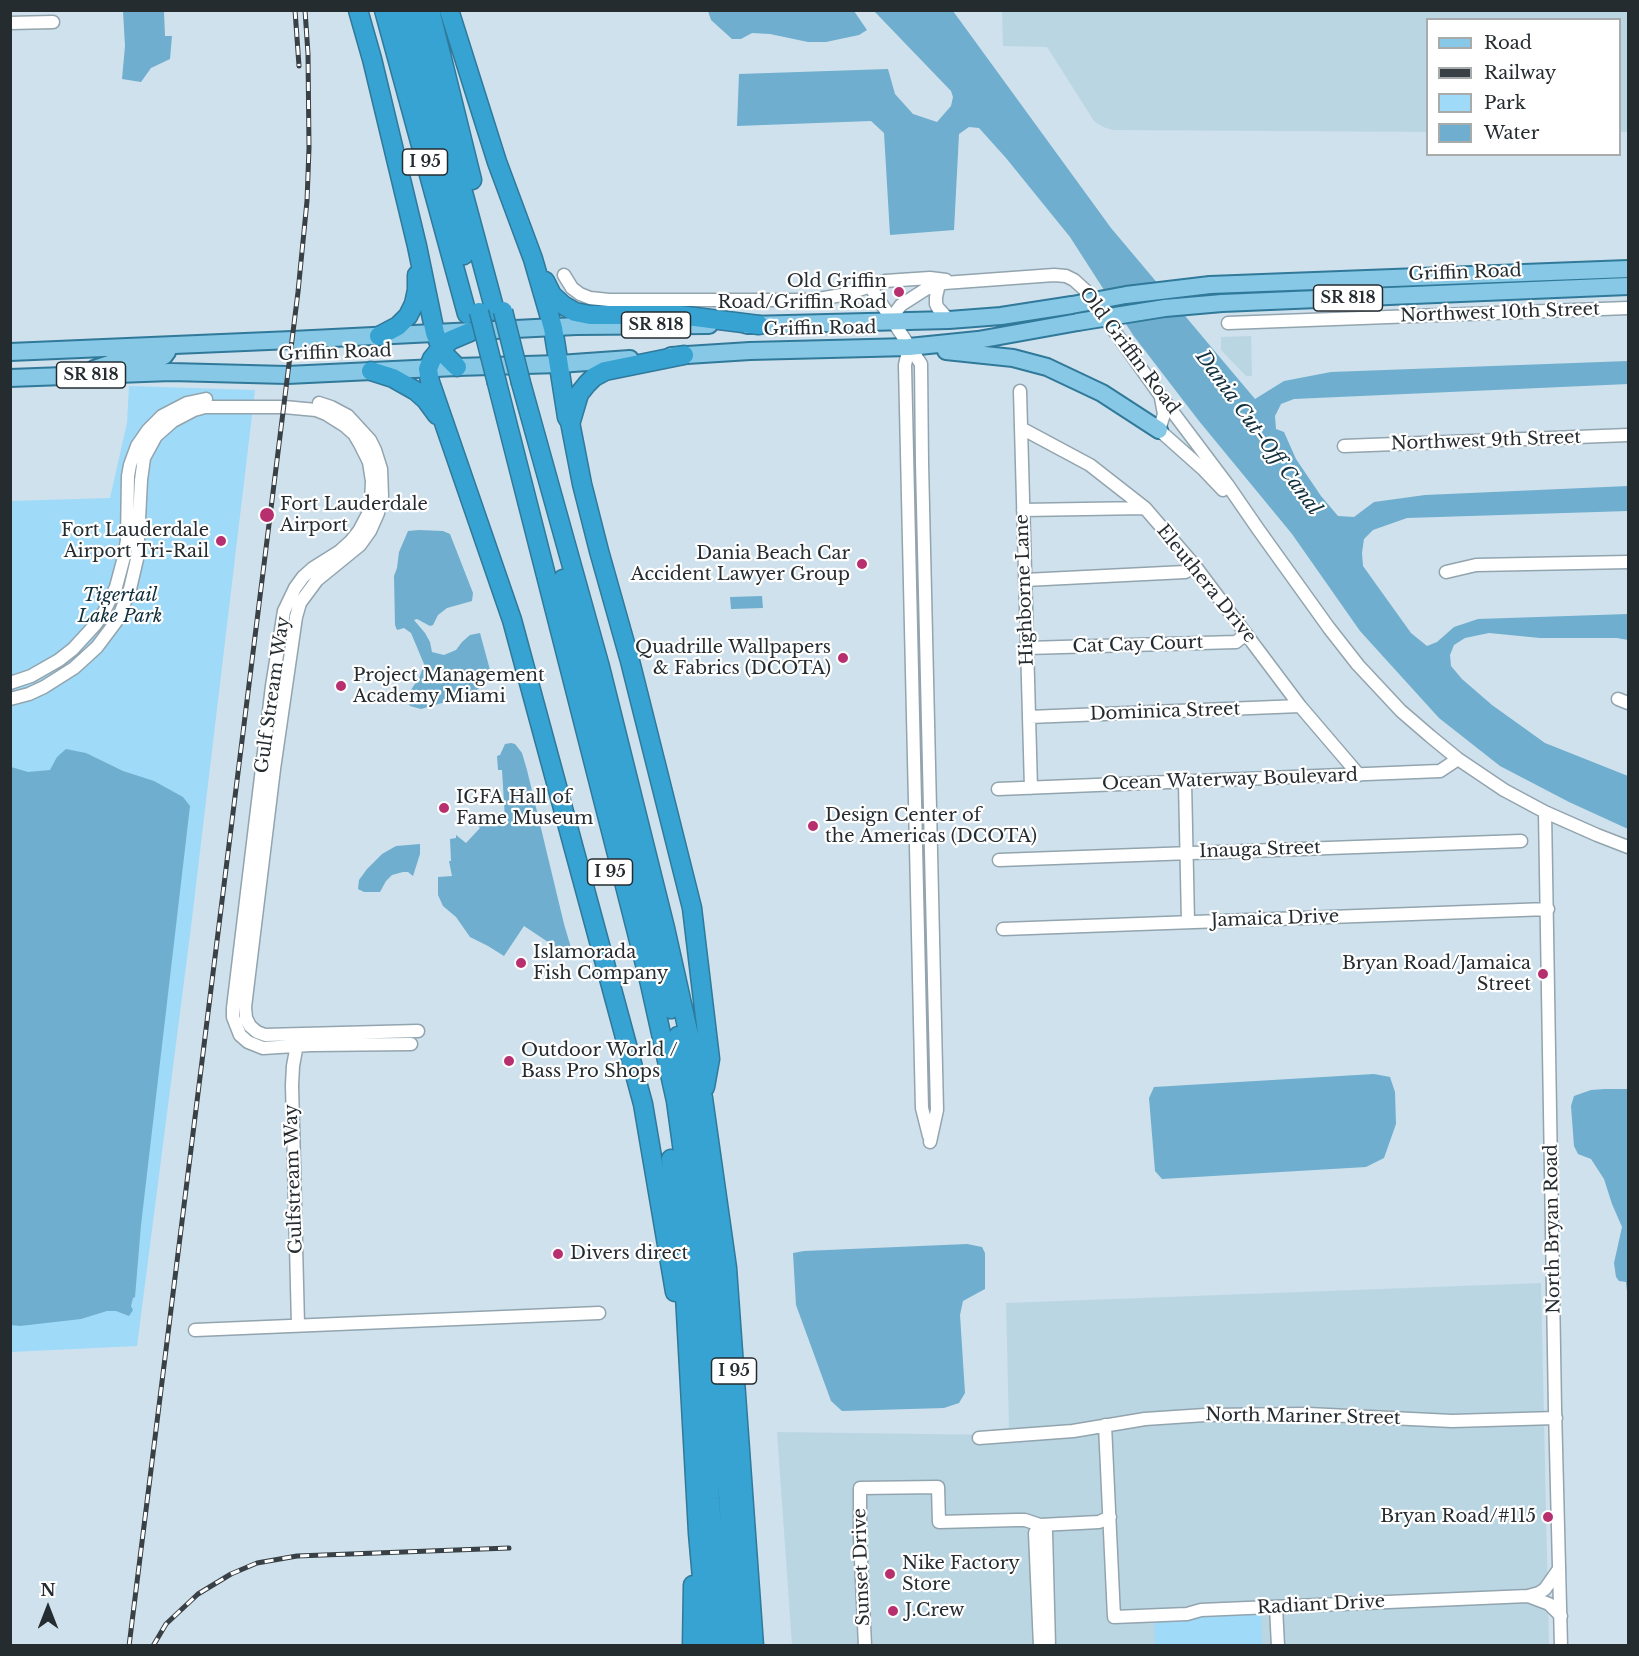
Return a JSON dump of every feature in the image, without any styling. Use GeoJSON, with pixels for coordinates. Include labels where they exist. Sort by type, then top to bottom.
{"type":"FeatureCollection","features":[{"type":"Feature","properties":{"kind":"highway"},"geometry":{"type":"LineString","coordinates":[[358,10],[372,59],[438,341],[447,358],[457,367]]}},
{"type":"Feature","properties":{"kind":"highway","name":"I 95"},"geometry":{"type":"LineString","coordinates":[[384,10],[504,383],[600,667],[665,928],[703,1098],[728,1268],[754,1646]]}},
{"type":"Feature","properties":{"kind":"highway"},"geometry":{"type":"LineString","coordinates":[[399,10],[483,316]]}},
{"type":"Feature","properties":{"kind":"highway"},"geometry":{"type":"LineString","coordinates":[[414,10],[483,316]]}},
{"type":"Feature","properties":{"kind":"highway","name":"I 95"},"geometry":{"type":"LineString","coordinates":[[430,10],[483,316],[504,383],[664,1103],[683,1259],[698,1533],[708,1646]]}},
{"type":"Feature","properties":{"kind":"highway"},"geometry":{"type":"LineString","coordinates":[[448,10],[497,162],[537,273],[553,328],[567,417],[585,495],[630,661],[692,908],[710,1059],[703,1098]]}},
{"type":"Feature","properties":{"kind":"highway"},"geometry":{"type":"LineString","coordinates":[[379,336],[398,326],[408,316],[414,304],[417,290],[417,246]]}},
{"type":"Feature","properties":{"kind":"highway"},"geometry":{"type":"LineString","coordinates":[[537,273],[546,282],[552,295],[575,312],[590,315],[679,315],[759,325]]}},
{"type":"Feature","properties":{"kind":"highway"},"geometry":{"type":"LineString","coordinates":[[438,341],[452,340],[483,316]]}},
{"type":"Feature","properties":{"kind":"highway"},"geometry":{"type":"LineString","coordinates":[[438,341],[428,369],[430,382],[512,620],[643,1104],[688,1367]]}},
{"type":"Feature","properties":{"kind":"highway"},"geometry":{"type":"LineString","coordinates":[[570,422],[579,394],[590,380],[605,371],[684,355]]}},
{"type":"Feature","properties":{"kind":"highway"},"geometry":{"type":"LineString","coordinates":[[371,371],[393,378],[417,391],[445,426]]}},
{"type":"Feature","properties":{"kind":"highway"},"geometry":{"type":"LineString","coordinates":[[504,383],[650,984],[676,1101],[700,1276],[710,1499],[720,1646]]}},
{"type":"Feature","properties":{"kind":"highway"},"geometry":{"type":"LineString","coordinates":[[504,383],[679,1040],[715,1276],[736,1646]]}},
{"type":"Feature","properties":{"kind":"highway"},"geometry":{"type":"LineString","coordinates":[[692,1646],[694,1565],[698,1533]]}},
{"type":"Feature","properties":{"kind":"main road","name":"Griffin Road"},"geometry":{"type":"LineString","coordinates":[[483,316],[553,328],[950,320],[1001,316],[1126,295],[1210,285],[1629,269]]}},
{"type":"Feature","properties":{"kind":"main road","name":"Griffin Road"},"geometry":{"type":"LineString","coordinates":[[10,378],[171,372],[281,375],[559,364],[750,351],[909,347],[978,340],[1165,308],[1222,303],[1629,286]]}},
{"type":"Feature","properties":{"kind":"main road","name":"Griffin Road"},"geometry":{"type":"LineString","coordinates":[[10,352],[379,336],[438,341]]}},
{"type":"Feature","properties":{"kind":"main road"},"geometry":{"type":"LineString","coordinates":[[171,372],[175,362],[183,357],[198,353],[232,351],[247,343]]}},
{"type":"Feature","properties":{"kind":"main road"},"geometry":{"type":"LineString","coordinates":[[70,376],[118,361],[156,359],[164,356],[169,346]]}},
{"type":"Feature","properties":{"kind":"main road"},"geometry":{"type":"LineString","coordinates":[[909,347],[1013,358],[1047,367],[1109,397],[1159,430]]}},
{"type":"Feature","properties":{"kind":"street"},"geometry":{"type":"LineString","coordinates":[[10,23],[53,22]]}},
{"type":"Feature","properties":{"kind":"street"},"geometry":{"type":"LineString","coordinates":[[564,275],[572,288],[580,294],[590,298],[609,300],[813,300],[847,294],[885,281],[930,278],[959,281]]}},
{"type":"Feature","properties":{"kind":"street","name":"Old Griffin Road"},"geometry":{"type":"LineString","coordinates":[[893,322],[896,310],[901,305],[926,289],[939,284],[1054,275],[1070,277],[1084,290],[1358,665],[1401,711],[1458,759],[1504,790],[1545,812],[1597,835],[1629,846]]}},
{"type":"Feature","properties":{"kind":"street"},"geometry":{"type":"LineString","coordinates":[[939,284],[936,304],[950,320]]}},
{"type":"Feature","properties":{"kind":"street"},"geometry":{"type":"LineString","coordinates":[[869,285],[921,364],[937,1110],[930,1142],[922,1108],[905,365],[909,347]]}},
{"type":"Feature","properties":{"kind":"street","name":"Northwest 10th Street"},"geometry":{"type":"LineString","coordinates":[[1228,323],[1629,308]]}},
{"type":"Feature","properties":{"kind":"street","name":"Highborne Lane"},"geometry":{"type":"LineString","coordinates":[[1020,391],[1031,788]]}},
{"type":"Feature","properties":{"kind":"street"},"geometry":{"type":"LineString","coordinates":[[1159,430],[1164,414],[1160,395]]}},
{"type":"Feature","properties":{"kind":"street","name":"Gulf Stream Way"},"geometry":{"type":"LineString","coordinates":[[10,683],[31,676],[59,660],[84,638],[104,612],[116,587],[124,557],[127,540],[127,490],[130,465],[142,438],[162,416],[178,407],[205,399],[302,399],[331,407],[348,416],[363,432],[379,459],[382,482],[381,503],[370,531],[360,545],[317,580],[300,603],[296,617],[274,769],[245,1007],[246,1018],[250,1026],[265,1035],[298,1040],[411,1044]]}},
{"type":"Feature","properties":{"kind":"street","name":"Gulf Stream Way"},"geometry":{"type":"LineString","coordinates":[[10,699],[44,687],[74,668],[97,647],[118,619],[130,590],[137,559],[144,458],[156,436],[173,421],[205,407],[305,408],[326,414],[345,426],[354,434],[366,453],[371,471],[372,495],[368,514],[359,531],[340,551],[313,568],[295,588],[282,622],[272,686],[233,1008],[235,1025],[240,1035],[248,1042],[263,1048],[298,1040],[418,1031]]}},
{"type":"Feature","properties":{"kind":"street","name":"Eleuthera Drive"},"geometry":{"type":"LineString","coordinates":[[1021,428],[1090,465],[1145,508],[1195,566],[1300,706],[1359,776]]}},
{"type":"Feature","properties":{"kind":"street","name":"Old Griffin Road"},"geometry":{"type":"LineString","coordinates":[[1159,430],[1204,470],[1258,529]]}},
{"type":"Feature","properties":{"kind":"street","name":"Northwest 9th Street"},"geometry":{"type":"LineString","coordinates":[[1344,446],[1629,435]]}},
{"type":"Feature","properties":{"kind":"street"},"geometry":{"type":"LineString","coordinates":[[1023,510],[1145,508]]}},
{"type":"Feature","properties":{"kind":"street"},"geometry":{"type":"LineString","coordinates":[[1446,572],[1476,565],[1629,562]]}},
{"type":"Feature","properties":{"kind":"street"},"geometry":{"type":"LineString","coordinates":[[1025,580],[1185,572],[1195,566]]}},
{"type":"Feature","properties":{"kind":"street","name":"Cat Cay Court"},"geometry":{"type":"LineString","coordinates":[[1027,648],[1236,642],[1246,634]]}},
{"type":"Feature","properties":{"kind":"street","name":"Dominica Street"},"geometry":{"type":"LineString","coordinates":[[1029,717],[1300,706]]}},
{"type":"Feature","properties":{"kind":"street","name":"Ocean Waterway Boulevard"},"geometry":{"type":"LineString","coordinates":[[998,789],[1440,771],[1458,759]]}},
{"type":"Feature","properties":{"kind":"street"},"geometry":{"type":"LineString","coordinates":[[1185,782],[1188,922]]}},
{"type":"Feature","properties":{"kind":"street","name":"North Bryan Road"},"geometry":{"type":"LineString","coordinates":[[1545,812],[1561,1646]]}},
{"type":"Feature","properties":{"kind":"street","name":"Inauga Street"},"geometry":{"type":"LineString","coordinates":[[999,860],[1521,841]]}},
{"type":"Feature","properties":{"kind":"street","name":"Jamaica Drive"},"geometry":{"type":"LineString","coordinates":[[1003,929],[1548,909]]}},
{"type":"Feature","properties":{"kind":"street","name":"Gulfstream Way"},"geometry":{"type":"LineString","coordinates":[[298,1040],[292,1085],[298,1326]]}},
{"type":"Feature","properties":{"kind":"street"},"geometry":{"type":"LineString","coordinates":[[195,1330],[599,1313]]}},
{"type":"Feature","properties":{"kind":"street","name":"North Mariner Street"},"geometry":{"type":"LineString","coordinates":[[979,1438],[1073,1431],[1145,1419],[1205,1415],[1269,1413],[1452,1421],[1556,1418]]}},
{"type":"Feature","properties":{"kind":"street"},"geometry":{"type":"LineString","coordinates":[[1040,1525],[1099,1522],[1110,1517],[1105,1425]]}},
{"type":"Feature","properties":{"kind":"street","name":"Sunset Drive"},"geometry":{"type":"LineString","coordinates":[[865,1646],[860,1488],[938,1487],[939,1522],[1025,1520],[1040,1525]]}},
{"type":"Feature","properties":{"kind":"street","name":"Radiant Drive"},"geometry":{"type":"LineString","coordinates":[[1110,1517],[1114,1617],[1187,1614],[1201,1610],[1528,1596],[1549,1604],[1561,1616]]}},
{"type":"Feature","properties":{"kind":"street"},"geometry":{"type":"LineString","coordinates":[[1040,1525],[1035,1533],[1040,1646]]}},
{"type":"Feature","properties":{"kind":"street"},"geometry":{"type":"LineString","coordinates":[[1040,1525],[1046,1532],[1049,1646]]}},
{"type":"Feature","properties":{"kind":"street"},"geometry":{"type":"LineString","coordinates":[[1528,1596],[1545,1589],[1560,1568]]}},
{"type":"Feature","properties":{"kind":"street"},"geometry":{"type":"LineString","coordinates":[[1276,1607],[1278,1646]]}},
{"type":"Feature","properties":{"kind":"shaded area"},"geometry":{"type":"Polygon","coordinates":[[[1002,11],[1628,11],[1628,132],[1621,132],[1621,18],[1426,18],[1426,132],[1113,130],[1094,121],[1047,47],[1003,46],[1002,11]]]}},
{"type":"Feature","properties":{"kind":"shaded area"},"geometry":{"type":"Polygon","coordinates":[[[1251,336],[1252,376],[1246,376],[1221,350],[1221,337],[1251,336]]]}},
{"type":"Feature","properties":{"kind":"shaded area"},"geometry":{"type":"Polygon","coordinates":[[[1541,1283],[1549,1645],[792,1645],[777,1432],[1002,1435],[1009,1427],[1006,1303],[1541,1283]]]}},
{"type":"Feature","properties":{"kind":"green space","name":"Tigertail Lake Park"},"geometry":{"type":"Polygon","coordinates":[[[129,386],[255,390],[191,927],[137,1346],[11,1352],[11,501],[110,498],[127,423],[129,386]]]}},
{"type":"Feature","properties":{"kind":"green space"},"geometry":{"type":"Polygon","coordinates":[[[1261,1614],[1262,1645],[1155,1645],[1154,1618],[1261,1614]]]}},
{"type":"Feature","properties":{"kind":"water"},"geometry":{"type":"Polygon","coordinates":[[[123,11],[171,11],[164,12],[165,36],[172,36],[170,59],[151,68],[141,82],[122,79],[125,46],[123,11]]]}},
{"type":"Feature","properties":{"kind":"water"},"geometry":{"type":"Polygon","coordinates":[[[708,11],[854,11],[867,30],[859,35],[826,42],[808,42],[770,34],[752,33],[741,39],[732,39],[711,20],[708,11]]]}},
{"type":"Feature","properties":{"kind":"water","name":"Dania Cut-Off Canal"},"geometry":{"type":"Polygon","coordinates":[[[874,11],[953,11],[1111,228],[1255,399],[1284,381],[1331,372],[1628,361],[1628,384],[1294,399],[1281,404],[1275,416],[1276,429],[1284,432],[1296,459],[1321,496],[1338,516],[1354,517],[1374,502],[1425,495],[1628,486],[1628,511],[1407,518],[1373,530],[1364,539],[1362,553],[1363,566],[1411,633],[1427,646],[1437,642],[1454,627],[1478,619],[1628,614],[1628,640],[1540,638],[1489,633],[1465,638],[1454,645],[1450,655],[1451,666],[1462,679],[1492,705],[1545,743],[1628,776],[1628,829],[1569,802],[1500,766],[1439,718],[1360,631],[1292,534],[1199,421],[1133,335],[1070,237],[979,128],[969,127],[959,134],[954,230],[890,235],[884,133],[871,121],[737,126],[739,74],[888,69],[895,94],[913,114],[937,122],[951,106],[953,97],[951,91],[874,11]]]}},
{"type":"Feature","properties":{"kind":"water"},"geometry":{"type":"Polygon","coordinates":[[[408,531],[443,531],[450,534],[473,593],[472,601],[447,608],[438,615],[433,625],[414,620],[425,633],[432,652],[444,655],[456,650],[470,635],[480,633],[490,670],[490,680],[470,695],[421,709],[410,706],[407,702],[407,696],[420,676],[424,664],[411,633],[404,628],[397,630],[395,625],[394,576],[399,552],[408,531]]]}},
{"type":"Feature","properties":{"kind":"water"},"geometry":{"type":"Polygon","coordinates":[[[762,596],[763,608],[731,609],[730,597],[762,596]]]}},
{"type":"Feature","properties":{"kind":"water"},"geometry":{"type":"Polygon","coordinates":[[[505,744],[515,744],[522,753],[527,770],[572,951],[558,953],[555,951],[557,948],[524,926],[504,956],[470,937],[456,917],[443,906],[438,895],[438,877],[452,876],[449,861],[451,861],[450,839],[456,838],[456,835],[466,843],[480,828],[470,818],[505,819],[502,770],[498,770],[497,756],[500,755],[505,744]]]}},
{"type":"Feature","properties":{"kind":"water"},"geometry":{"type":"Polygon","coordinates":[[[66,749],[86,753],[123,771],[154,781],[183,797],[190,806],[141,1225],[135,1297],[131,1306],[133,1310],[129,1316],[116,1311],[107,1311],[81,1319],[20,1326],[11,1325],[11,767],[28,772],[50,770],[57,757],[66,749]]]}},
{"type":"Feature","properties":{"kind":"water"},"geometry":{"type":"Polygon","coordinates":[[[420,844],[420,854],[413,876],[408,872],[392,875],[380,892],[364,892],[358,889],[359,880],[382,854],[396,846],[420,844]]]}},
{"type":"Feature","properties":{"kind":"water"},"geometry":{"type":"Polygon","coordinates":[[[1374,1074],[1390,1077],[1395,1092],[1396,1124],[1384,1158],[1366,1167],[1162,1179],[1155,1171],[1149,1098],[1154,1087],[1374,1074]]]}},
{"type":"Feature","properties":{"kind":"water"},"geometry":{"type":"Polygon","coordinates":[[[1628,1089],[1628,1300],[1626,1282],[1619,1281],[1616,1277],[1614,1263],[1622,1227],[1604,1179],[1591,1159],[1578,1154],[1574,1146],[1571,1106],[1574,1096],[1591,1090],[1628,1089]]]}},
{"type":"Feature","properties":{"kind":"water"},"geometry":{"type":"Polygon","coordinates":[[[967,1244],[982,1247],[985,1253],[985,1289],[963,1301],[960,1315],[965,1393],[959,1403],[944,1408],[842,1411],[831,1401],[796,1305],[793,1253],[967,1244]]]}},
{"type":"Feature","properties":{"kind":"railway"},"geometry":{"type":"LineString","coordinates":[[295,10],[299,66]]}},
{"type":"Feature","properties":{"kind":"railway"},"geometry":{"type":"LineString","coordinates":[[129,1646],[298,292],[307,201],[309,148],[305,10]]}},
{"type":"Feature","properties":{"kind":"railway"},"geometry":{"type":"LineString","coordinates":[[153,1646],[166,1624],[198,1594],[231,1574],[257,1563],[297,1556],[509,1548]]}},
{"type":"Feature","properties":{"kind":"place","name":"Old Griffin Road/Griffin Road"},"geometry":{"type":"Point","coordinates":[899,292]}},
{"type":"Feature","properties":{"kind":"place","name":"Fort Lauderdale Airport"},"geometry":{"type":"Point","coordinates":[267,515]}},
{"type":"Feature","properties":{"kind":"place","name":"Fort Lauderdale Airport Tri-Rail"},"geometry":{"type":"Point","coordinates":[221,541]}},
{"type":"Feature","properties":{"kind":"place","name":"Dania Beach Car Accident Lawyer Group"},"geometry":{"type":"Point","coordinates":[862,564]}},
{"type":"Feature","properties":{"kind":"place","name":"Quadrille Wallpapers & Fabrics (DCOTA)"},"geometry":{"type":"Point","coordinates":[843,658]}},
{"type":"Feature","properties":{"kind":"place","name":"Project Management Academy Miami"},"geometry":{"type":"Point","coordinates":[341,686]}},
{"type":"Feature","properties":{"kind":"place","name":"IGFA Hall of Fame Museum"},"geometry":{"type":"Point","coordinates":[444,808]}},
{"type":"Feature","properties":{"kind":"place","name":"Design Center of the Americas (DCOTA)"},"geometry":{"type":"Point","coordinates":[813,826]}},
{"type":"Feature","properties":{"kind":"place","name":"Islamorada Fish Company"},"geometry":{"type":"Point","coordinates":[521,963]}},
{"type":"Feature","properties":{"kind":"place","name":"Bryan Road/Jamaica Street"},"geometry":{"type":"Point","coordinates":[1543,974]}},
{"type":"Feature","properties":{"kind":"place","name":"Outdoor World / Bass Pro Shops"},"geometry":{"type":"Point","coordinates":[509,1061]}},
{"type":"Feature","properties":{"kind":"place","name":"Divers direct"},"geometry":{"type":"Point","coordinates":[558,1254]}},
{"type":"Feature","properties":{"kind":"place","name":"Bryan Road/#115"},"geometry":{"type":"Point","coordinates":[1548,1517]}},
{"type":"Feature","properties":{"kind":"place","name":"Nike Factory Store"},"geometry":{"type":"Point","coordinates":[890,1574]}},
{"type":"Feature","properties":{"kind":"place","name":"J.Crew"},"geometry":{"type":"Point","coordinates":[893,1611]}}]}
